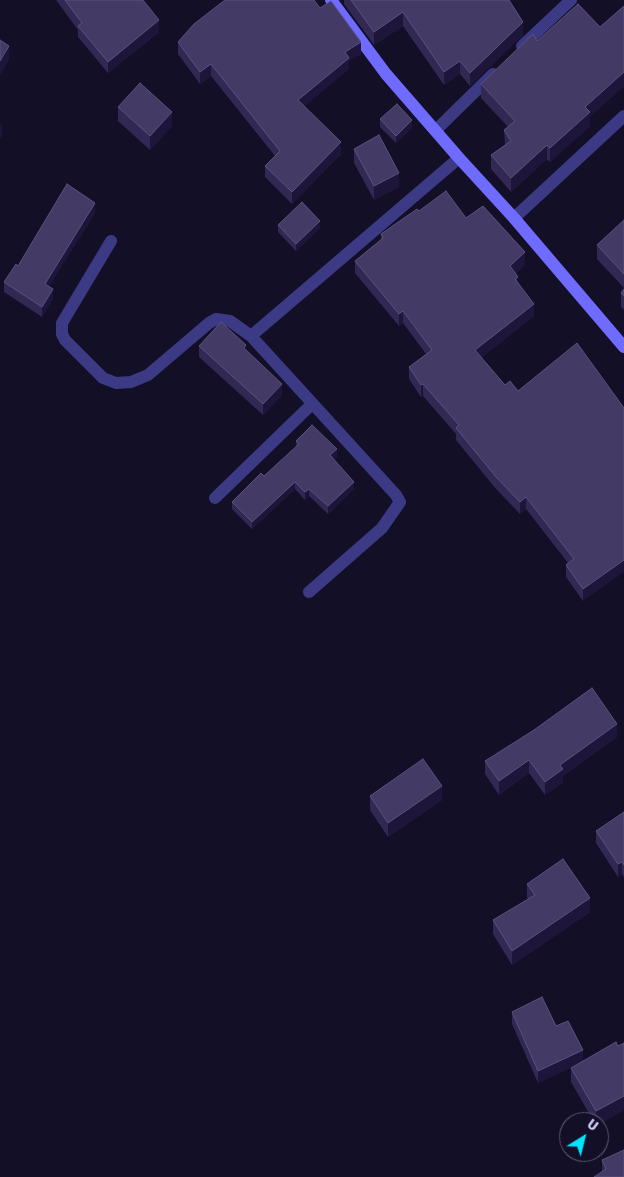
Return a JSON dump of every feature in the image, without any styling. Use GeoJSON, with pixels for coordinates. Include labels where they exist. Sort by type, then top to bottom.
{"type":"FeatureCollection","features":[{"type":"Feature","properties":{"kind":"street"},"geometry":{"type":"LineString","coordinates":[[331,0],[386,74],[436,130],[458,158],[514,218],[624,347]]}},
{"type":"Feature","properties":{"kind":"street"},"geometry":{"type":"LineString","coordinates":[[514,54],[571,0]]}},
{"type":"Feature","properties":{"kind":"street"},"geometry":{"type":"LineString","coordinates":[[436,130],[500,68]]}},
{"type":"Feature","properties":{"kind":"street"},"geometry":{"type":"LineString","coordinates":[[514,218],[624,116]]}},
{"type":"Feature","properties":{"kind":"street"},"geometry":{"type":"LineString","coordinates":[[251,336],[458,158]]}},
{"type":"Feature","properties":{"kind":"street"},"geometry":{"type":"LineString","coordinates":[[111,241],[62,323],[62,334],[65,340],[103,378],[116,383],[131,382],[148,375],[216,319],[230,320],[251,336],[396,495],[400,502],[382,528],[309,592]]}},
{"type":"Feature","properties":{"kind":"street"},"geometry":{"type":"LineString","coordinates":[[215,498],[312,404]]}},
{"type":"Feature","properties":{"kind":"building"},"geometry":{"type":"Polygon","coordinates":[[[65,0],[143,0],[159,20],[108,62],[78,26],[82,23],[65,0]]]}},
{"type":"Feature","properties":{"kind":"building"},"geometry":{"type":"Polygon","coordinates":[[[225,0],[314,0],[320,8],[331,1],[361,42],[345,52],[349,58],[298,100],[341,142],[292,192],[265,166],[280,151],[211,64],[200,72],[178,42],[194,24],[225,0]]]}},
{"type":"Feature","properties":{"kind":"building"},"geometry":{"type":"Polygon","coordinates":[[[351,0],[509,0],[523,22],[470,73],[460,61],[444,72],[403,12],[374,32],[351,0]]]}},
{"type":"Feature","properties":{"kind":"building"},"geometry":{"type":"Polygon","coordinates":[[[578,4],[600,27],[624,6],[624,72],[585,107],[590,112],[550,148],[547,145],[511,178],[491,155],[511,141],[504,130],[515,121],[481,84],[533,34],[537,41],[578,4]]]}},
{"type":"Feature","properties":{"kind":"building"},"geometry":{"type":"Polygon","coordinates":[[[0,40],[9,46],[0,61],[0,40]]]}},
{"type":"Feature","properties":{"kind":"building"},"geometry":{"type":"Polygon","coordinates":[[[140,83],[172,112],[150,136],[118,107],[140,83]]]}},
{"type":"Feature","properties":{"kind":"building"},"geometry":{"type":"Polygon","coordinates":[[[397,104],[412,120],[396,136],[380,119],[397,104]]]}},
{"type":"Feature","properties":{"kind":"building"},"geometry":{"type":"Polygon","coordinates":[[[379,135],[399,173],[374,186],[354,149],[379,135]]]}},
{"type":"Feature","properties":{"kind":"building"},"geometry":{"type":"Polygon","coordinates":[[[67,184],[95,203],[45,284],[53,289],[42,307],[4,282],[16,264],[18,266],[67,184]]]}},
{"type":"Feature","properties":{"kind":"building"},"geometry":{"type":"Polygon","coordinates":[[[446,191],[466,218],[483,206],[525,252],[510,266],[518,277],[515,279],[534,304],[475,350],[505,385],[510,381],[518,391],[577,343],[624,408],[624,560],[583,589],[566,565],[574,559],[526,497],[520,502],[496,477],[456,428],[459,425],[423,384],[421,385],[409,367],[432,350],[403,311],[399,314],[355,261],[383,238],[381,234],[417,209],[419,211],[446,191]]]}},
{"type":"Feature","properties":{"kind":"building"},"geometry":{"type":"Polygon","coordinates":[[[302,202],[320,221],[296,244],[278,225],[302,202]]]}},
{"type":"Feature","properties":{"kind":"building"},"geometry":{"type":"Polygon","coordinates":[[[624,220],[624,274],[597,245],[624,220]]]}},
{"type":"Feature","properties":{"kind":"building"},"geometry":{"type":"Polygon","coordinates":[[[221,322],[246,345],[244,348],[282,384],[263,404],[199,346],[221,322]]]}},
{"type":"Feature","properties":{"kind":"building"},"geometry":{"type":"Polygon","coordinates":[[[312,425],[337,449],[330,455],[354,482],[328,506],[309,489],[305,492],[295,482],[252,522],[232,502],[261,473],[264,476],[299,444],[296,441],[312,425]]]}},
{"type":"Feature","properties":{"kind":"building"},"geometry":{"type":"Polygon","coordinates":[[[592,688],[617,724],[560,765],[563,769],[545,782],[529,760],[499,781],[485,761],[534,730],[592,688]]]}},
{"type":"Feature","properties":{"kind":"building"},"geometry":{"type":"Polygon","coordinates":[[[423,759],[442,786],[388,823],[370,796],[423,759]]]}},
{"type":"Feature","properties":{"kind":"building"},"geometry":{"type":"Polygon","coordinates":[[[624,812],[624,865],[622,862],[618,864],[596,831],[624,812]]]}},
{"type":"Feature","properties":{"kind":"building"},"geometry":{"type":"Polygon","coordinates":[[[563,859],[590,898],[512,951],[493,920],[535,895],[527,884],[563,859]]]}},
{"type":"Feature","properties":{"kind":"building"},"geometry":{"type":"Polygon","coordinates":[[[542,997],[556,1026],[568,1021],[583,1050],[538,1071],[512,1012],[542,997]]]}},
{"type":"Feature","properties":{"kind":"building"},"geometry":{"type":"Polygon","coordinates":[[[616,1042],[618,1046],[624,1043],[624,1096],[596,1111],[571,1068],[616,1042]]]}},
{"type":"Feature","properties":{"kind":"building"},"geometry":{"type":"Polygon","coordinates":[[[624,1150],[624,1177],[594,1177],[606,1169],[603,1162],[609,1162],[609,1157],[624,1150]]]}}]}
